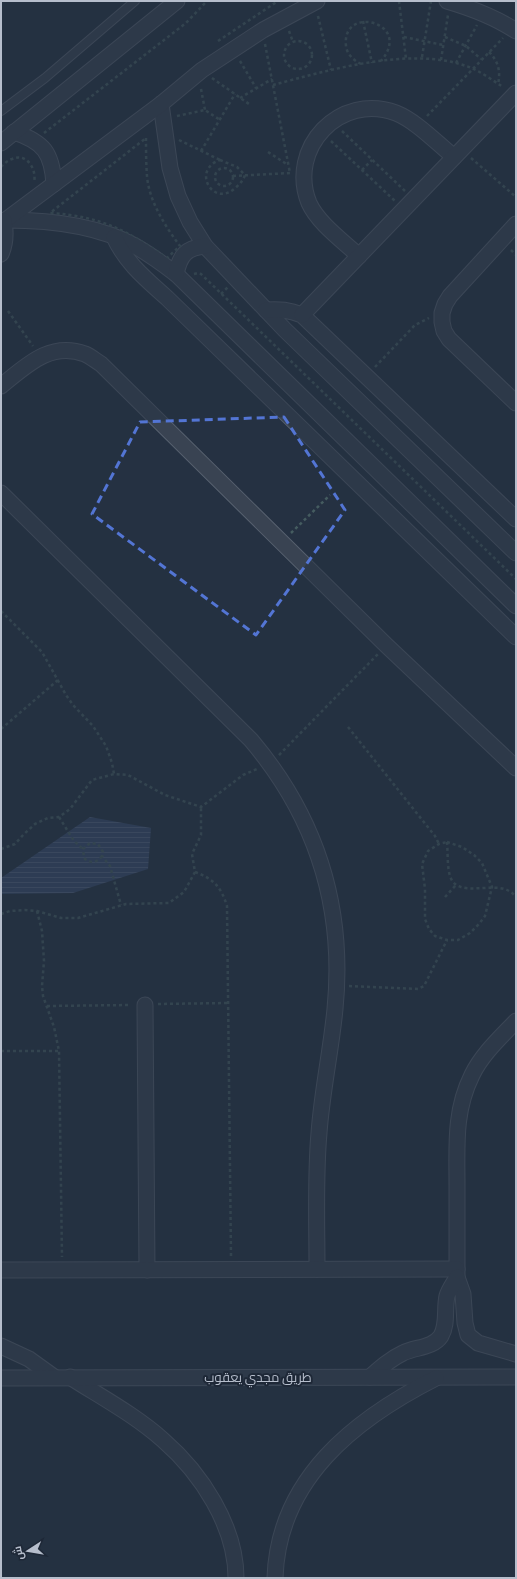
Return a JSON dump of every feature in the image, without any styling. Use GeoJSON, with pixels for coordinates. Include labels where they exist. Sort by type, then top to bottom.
{"type":"FeatureCollection","features":[{"type":"Feature","properties":{"kind":"street"},"geometry":{"type":"LineString","coordinates":[[1,143],[177,1]]}},
{"type":"Feature","properties":{"kind":"street"},"geometry":{"type":"LineString","coordinates":[[4,222],[161,104],[200,72],[263,30],[316,2]]}},
{"type":"Feature","properties":{"kind":"street"},"geometry":{"type":"LineString","coordinates":[[449,2],[484,14],[514,29]]}},
{"type":"Feature","properties":{"kind":"street"},"geometry":{"type":"LineString","coordinates":[[302,315],[515,94]]}},
{"type":"Feature","properties":{"kind":"street"},"geometry":{"type":"LineString","coordinates":[[161,104],[170,168],[178,196],[190,222],[205,246],[266,310],[516,553]]}},
{"type":"Feature","properties":{"kind":"street"},"geometry":{"type":"LineString","coordinates":[[359,256],[317,217],[309,203],[306,187],[297,173],[307,158],[312,144],[326,126],[348,113],[365,108],[381,109],[396,113],[458,153]]}},
{"type":"Feature","properties":{"kind":"street"},"geometry":{"type":"LineString","coordinates":[[14,132],[31,138],[45,150],[53,166],[54,184]]}},
{"type":"Feature","properties":{"kind":"street"},"geometry":{"type":"LineString","coordinates":[[4,222],[50,222],[114,237],[134,246],[176,274],[516,606]]}},
{"type":"Feature","properties":{"kind":"street"},"geometry":{"type":"LineString","coordinates":[[1,254],[5,246],[6,234],[4,222]]}},
{"type":"Feature","properties":{"kind":"street"},"geometry":{"type":"LineString","coordinates":[[516,224],[450,296],[442,313],[444,331],[449,339],[516,403]]}},
{"type":"Feature","properties":{"kind":"street"},"geometry":{"type":"LineString","coordinates":[[114,237],[121,251],[142,276],[167,298],[516,637]]}},
{"type":"Feature","properties":{"kind":"street"},"geometry":{"type":"LineString","coordinates":[[176,274],[178,263],[184,253],[194,248],[205,246]]}},
{"type":"Feature","properties":{"kind":"street"},"geometry":{"type":"LineString","coordinates":[[266,310],[290,310],[302,315],[516,519]]}},
{"type":"Feature","properties":{"kind":"street"},"geometry":{"type":"LineString","coordinates":[[1,386],[40,356],[53,352],[69,351],[85,354],[101,364],[386,645],[516,768]]}},
{"type":"Feature","properties":{"kind":"street"},"geometry":{"type":"LineString","coordinates":[[1,493],[251,740],[271,764],[287,788],[313,841],[323,869],[330,898],[335,926],[337,956],[337,985],[319,1133],[317,1269]]}},
{"type":"Feature","properties":{"kind":"street"},"geometry":{"type":"LineString","coordinates":[[145,1005],[147,1270]]}},
{"type":"Feature","properties":{"kind":"street"},"geometry":{"type":"LineString","coordinates":[[516,1021],[486,1054],[472,1073],[463,1095],[458,1118],[457,1141],[457,1273],[463,1294],[465,1323],[468,1335],[478,1343],[516,1354]]}},
{"type":"Feature","properties":{"kind":"street"},"geometry":{"type":"LineString","coordinates":[[1,1270],[317,1269],[457,1273]]}},
{"type":"Feature","properties":{"kind":"street"},"geometry":{"type":"LineString","coordinates":[[370,1376],[386,1363],[404,1353],[435,1343],[442,1335],[445,1324],[445,1309],[448,1294],[457,1273]]}},
{"type":"Feature","properties":{"kind":"street"},"geometry":{"type":"LineString","coordinates":[[442,1335],[468,1335]]}},
{"type":"Feature","properties":{"kind":"street"},"geometry":{"type":"LineString","coordinates":[[1,1346],[29,1358],[127,1413],[163,1440],[190,1468],[216,1506],[226,1527],[232,1546],[236,1578]]}},
{"type":"Feature","properties":{"kind":"street","name":"طريق مجدي يعقوب"},"geometry":{"type":"LineString","coordinates":[[1,1378],[370,1376],[516,1377]]}},
{"type":"Feature","properties":{"kind":"street"},"geometry":{"type":"LineString","coordinates":[[275,1578],[280,1542],[288,1514],[305,1482],[334,1446],[366,1420],[410,1391],[440,1376]]}},
{"type":"Feature","properties":{"kind":"lane"},"geometry":{"type":"LineString","coordinates":[[1,111],[44,78],[135,1]]}},
{"type":"Feature","properties":{"kind":"path"},"geometry":{"type":"LineString","coordinates":[[46,137],[42,134],[186,23],[207,1]]}},
{"type":"Feature","properties":{"kind":"path"},"geometry":{"type":"LineString","coordinates":[[399,1],[406,59]]}},
{"type":"Feature","properties":{"kind":"path"},"geometry":{"type":"LineString","coordinates":[[422,57],[431,1]]}},
{"type":"Feature","properties":{"kind":"path"},"geometry":{"type":"LineString","coordinates":[[316,2],[332,70]]}},
{"type":"Feature","properties":{"kind":"path"},"geometry":{"type":"LineString","coordinates":[[441,60],[449,2]]}},
{"type":"Feature","properties":{"kind":"path"},"geometry":{"type":"LineString","coordinates":[[456,63],[484,14]]}},
{"type":"Feature","properties":{"kind":"path"},"geometry":{"type":"LineString","coordinates":[[363,64],[352,58],[346,47],[346,41],[350,29],[363,21],[372,21],[387,32],[390,45],[381,61]]}},
{"type":"Feature","properties":{"kind":"path"},"geometry":{"type":"LineString","coordinates":[[363,21],[372,63]]}},
{"type":"Feature","properties":{"kind":"path"},"geometry":{"type":"LineString","coordinates":[[416,126],[489,52],[514,29]]}},
{"type":"Feature","properties":{"kind":"path"},"geometry":{"type":"LineString","coordinates":[[263,30],[288,165]]}},
{"type":"Feature","properties":{"kind":"path"},"geometry":{"type":"LineString","coordinates":[[404,37],[443,45]]}},
{"type":"Feature","properties":{"kind":"path"},"geometry":{"type":"LineString","coordinates":[[445,37],[466,46],[481,60]]}},
{"type":"Feature","properties":{"kind":"path"},"geometry":{"type":"LineString","coordinates":[[293,42],[306,43],[312,50],[313,55],[310,63],[304,69],[291,68],[285,61],[284,56],[286,48],[293,42]]}},
{"type":"Feature","properties":{"kind":"path"},"geometry":{"type":"LineString","coordinates":[[233,49],[256,88]]}},
{"type":"Feature","properties":{"kind":"path"},"geometry":{"type":"LineString","coordinates":[[489,52],[498,63],[498,84]]}},
{"type":"Feature","properties":{"kind":"path"},"geometry":{"type":"LineString","coordinates":[[273,85],[306,76],[363,64],[422,57],[467,66],[515,94]]}},
{"type":"Feature","properties":{"kind":"path"},"geometry":{"type":"LineString","coordinates":[[304,69],[306,76]]}},
{"type":"Feature","properties":{"kind":"path"},"geometry":{"type":"LineString","coordinates":[[200,72],[249,104]]}},
{"type":"Feature","properties":{"kind":"path"},"geometry":{"type":"LineString","coordinates":[[200,72],[204,110]]}},
{"type":"Feature","properties":{"kind":"path"},"geometry":{"type":"LineString","coordinates":[[240,98],[272,79]]}},
{"type":"Feature","properties":{"kind":"path"},"geometry":{"type":"LineString","coordinates":[[201,151],[235,94]]}},
{"type":"Feature","properties":{"kind":"path"},"geometry":{"type":"LineString","coordinates":[[204,110],[220,120]]}},
{"type":"Feature","properties":{"kind":"path"},"geometry":{"type":"LineString","coordinates":[[164,126],[204,110]]}},
{"type":"Feature","properties":{"kind":"path"},"geometry":{"type":"LineString","coordinates":[[164,126],[201,151],[237,167],[245,175]]}},
{"type":"Feature","properties":{"kind":"path"},"geometry":{"type":"LineString","coordinates":[[326,126],[372,160],[408,205]]}},
{"type":"Feature","properties":{"kind":"path"},"geometry":{"type":"LineString","coordinates":[[326,126],[362,170],[408,205]]}},
{"type":"Feature","properties":{"kind":"path"},"geometry":{"type":"LineString","coordinates":[[146,138],[147,177],[150,189],[159,213],[180,246],[167,258],[136,237],[109,224],[81,216],[50,213],[146,138]]}},
{"type":"Feature","properties":{"kind":"path"},"geometry":{"type":"LineString","coordinates":[[268,152],[288,165],[297,173]]}},
{"type":"Feature","properties":{"kind":"path"},"geometry":{"type":"LineString","coordinates":[[458,153],[516,197]]}},
{"type":"Feature","properties":{"kind":"path"},"geometry":{"type":"LineString","coordinates":[[1,167],[12,159],[16,158],[26,160],[34,172],[35,177],[32,186]]}},
{"type":"Feature","properties":{"kind":"path"},"geometry":{"type":"LineString","coordinates":[[220,160],[215,162],[207,170],[207,181],[213,191],[229,194],[242,182],[245,175]]}},
{"type":"Feature","properties":{"kind":"path"},"geometry":{"type":"LineString","coordinates":[[362,170],[372,160]]}},
{"type":"Feature","properties":{"kind":"path"},"geometry":{"type":"LineString","coordinates":[[221,169],[228,170],[233,176],[230,183],[223,186],[219,185],[215,178],[215,175],[221,169]]}},
{"type":"Feature","properties":{"kind":"path"},"geometry":{"type":"LineString","coordinates":[[233,176],[297,173]]}},
{"type":"Feature","properties":{"kind":"path"},"geometry":{"type":"LineString","coordinates":[[192,278],[196,273],[202,274],[516,579]]}},
{"type":"Feature","properties":{"kind":"path"},"geometry":{"type":"LineString","coordinates":[[8,311],[40,356]]}},
{"type":"Feature","properties":{"kind":"path"},"geometry":{"type":"LineString","coordinates":[[366,377],[415,326],[433,316],[442,313]]}},
{"type":"Feature","properties":{"kind":"path"},"geometry":{"type":"LineString","coordinates":[[282,542],[330,495]]}},
{"type":"Feature","properties":{"kind":"path"},"geometry":{"type":"LineString","coordinates":[[1,611],[42,652],[73,705],[93,726],[106,746],[114,774]]}},
{"type":"Feature","properties":{"kind":"path"},"geometry":{"type":"LineString","coordinates":[[201,807],[243,775],[271,764],[386,645]]}},
{"type":"Feature","properties":{"kind":"path"},"geometry":{"type":"LineString","coordinates":[[1,729],[58,680]]}},
{"type":"Feature","properties":{"kind":"path"},"geometry":{"type":"LineString","coordinates":[[348,727],[435,836],[439,844]]}},
{"type":"Feature","properties":{"kind":"path"},"geometry":{"type":"LineString","coordinates":[[1,849],[15,844],[36,824],[48,818],[59,817],[70,809],[92,780],[114,774],[128,776],[165,795],[201,807]]}},
{"type":"Feature","properties":{"kind":"path"},"geometry":{"type":"LineString","coordinates":[[1,914],[10,911],[37,911],[61,918],[78,918],[121,905],[169,903],[184,892],[195,872],[192,854],[201,835],[201,807]]}},
{"type":"Feature","properties":{"kind":"path"},"geometry":{"type":"LineString","coordinates":[[59,817],[74,841],[83,849],[84,858],[91,862],[96,862],[102,856]]}},
{"type":"Feature","properties":{"kind":"path"},"geometry":{"type":"LineString","coordinates":[[447,842],[450,876],[456,885],[464,889],[492,887],[509,891],[516,897]]}},
{"type":"Feature","properties":{"kind":"path"},"geometry":{"type":"LineString","coordinates":[[447,842],[462,846],[474,854],[482,864],[492,887],[485,916],[470,933],[458,940],[447,940],[435,936],[429,929],[425,919],[425,889],[422,864],[428,851],[439,844],[447,842]]}},
{"type":"Feature","properties":{"kind":"path"},"geometry":{"type":"LineString","coordinates":[[83,849],[90,843],[98,844],[102,852],[102,856],[110,866],[121,905]]}},
{"type":"Feature","properties":{"kind":"path"},"geometry":{"type":"LineString","coordinates":[[195,872],[206,876],[216,884],[223,894],[227,906],[231,1269]]}},
{"type":"Feature","properties":{"kind":"path"},"geometry":{"type":"LineString","coordinates":[[444,897],[456,885]]}},
{"type":"Feature","properties":{"kind":"path"},"geometry":{"type":"LineString","coordinates":[[37,911],[42,931],[44,961],[42,986],[43,996],[54,1026],[59,1052],[62,1270]]}},
{"type":"Feature","properties":{"kind":"path"},"geometry":{"type":"LineString","coordinates":[[337,985],[418,989],[424,986],[447,940]]}},
{"type":"Feature","properties":{"kind":"path"},"geometry":{"type":"LineString","coordinates":[[1,1051],[59,1052]]}},
{"type":"Feature","properties":{"kind":"highlighted area"},"geometry":{"type":"Polygon","coordinates":[[[284,417],[345,510],[256,635],[92,514],[140,422],[284,417]]]}},
{"type":"Feature","properties":{"kind":"water"},"geometry":{"type":"Polygon","coordinates":[[[90,817],[151,828],[148,869],[73,893],[1,894],[1,878],[90,817]]]}}]}
